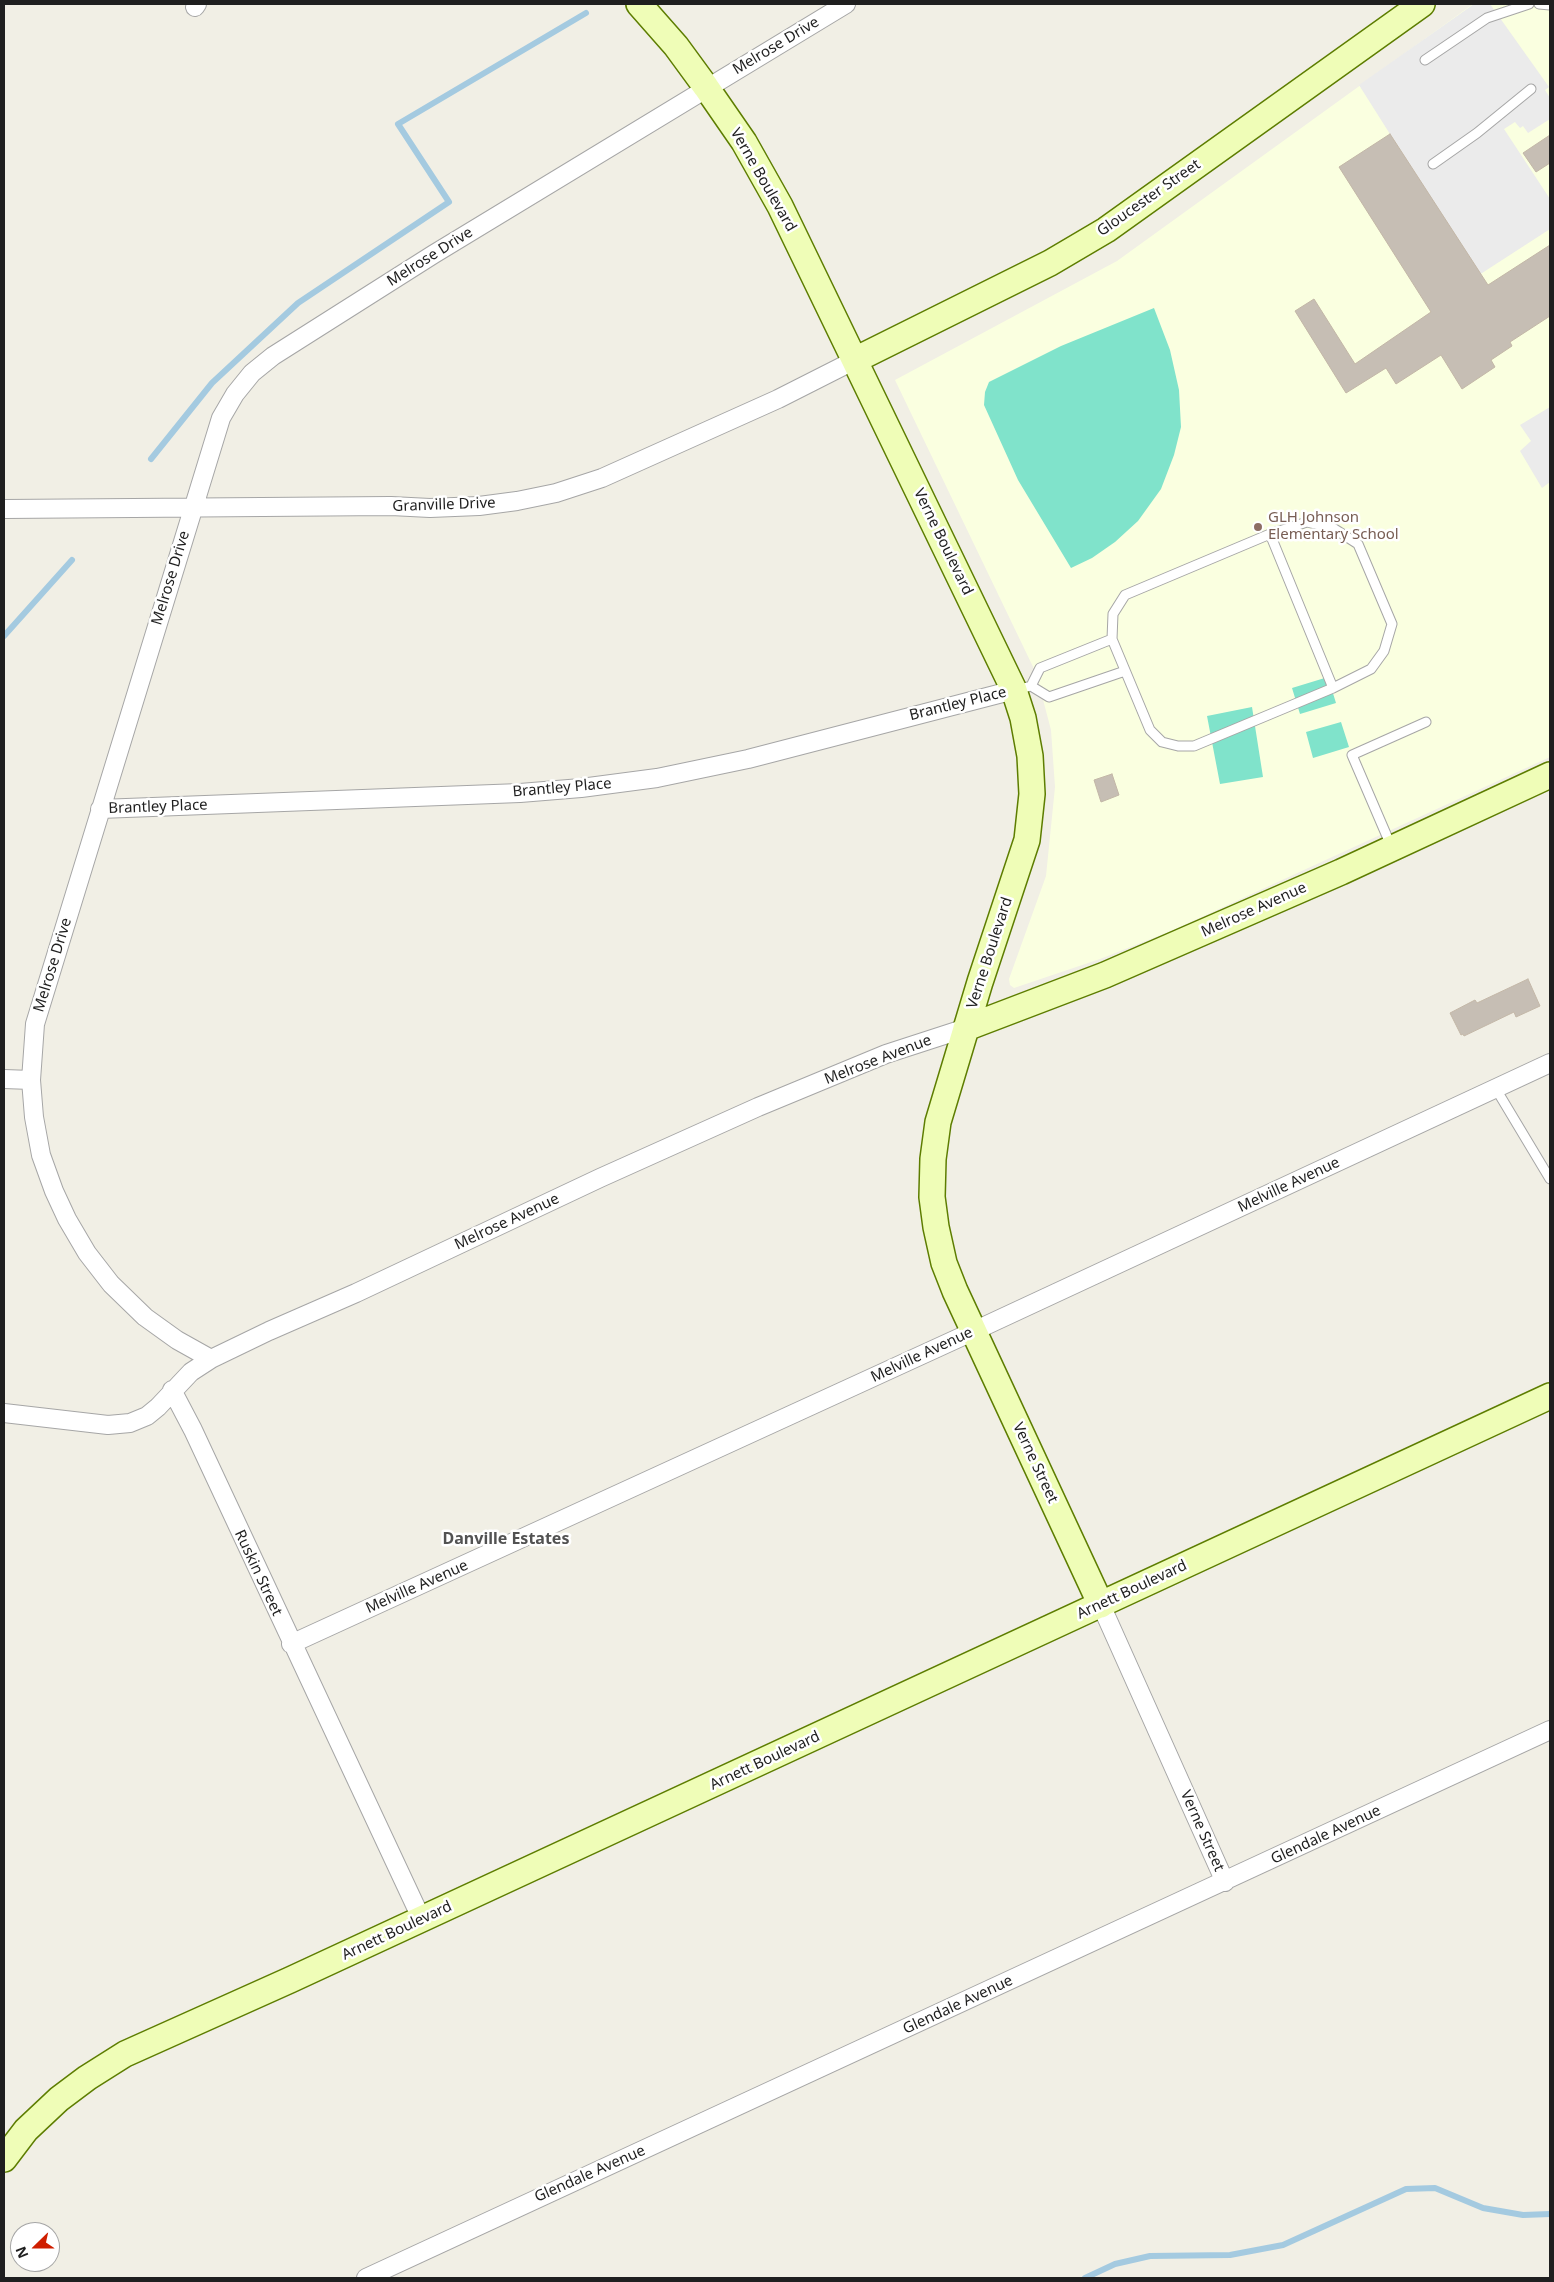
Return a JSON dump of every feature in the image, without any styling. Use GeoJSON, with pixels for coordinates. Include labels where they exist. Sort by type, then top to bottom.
{"type":"FeatureCollection","features":[{"type":"Feature","properties":{"kind":"street","name":"Verne Boulevard"},"geometry":{"type":"LineString","coordinates":[[639,4],[676,46],[706,87],[744,142],[780,206],[855,360],[1022,688],[1023,718],[1030,756],[1032,794],[1027,840],[966,1028]]}},
{"type":"Feature","properties":{"kind":"street","name":"Melrose Drive"},"geometry":{"type":"LineString","coordinates":[[211,1358],[177,1340],[145,1317],[112,1284],[87,1253],[67,1219],[54,1191],[41,1155],[34,1117],[31,1080],[35,1024],[192,507],[221,418],[235,394],[273,356],[434,254],[706,87],[846,4]]}},
{"type":"Feature","properties":{"kind":"street","name":"Gloucester Street"},"geometry":{"type":"LineString","coordinates":[[855,360],[1050,262],[1106,230],[1422,4]]}},
{"type":"Feature","properties":{"kind":"street","name":"Granville Drive"},"geometry":{"type":"LineString","coordinates":[[4,509],[391,506],[430,508],[479,506],[527,499],[556,493],[602,478],[778,399],[855,360]]}},
{"type":"Feature","properties":{"kind":"street","name":"Brantley Place"},"geometry":{"type":"LineString","coordinates":[[100,809],[520,793],[581,788],[657,778],[748,759],[1022,688]]}},
{"type":"Feature","properties":{"kind":"street","name":"Melrose Avenue"},"geometry":{"type":"LineString","coordinates":[[211,1358],[749,1111],[886,1054],[966,1028],[1105,975],[1392,848],[1550,775]]}},
{"type":"Feature","properties":{"kind":"street","name":"Verne Street"},"geometry":{"type":"LineString","coordinates":[[966,1028],[938,1122],[933,1159],[932,1197],[944,1263],[955,1292],[1101,1605],[1225,1882]]}},
{"type":"Feature","properties":{"kind":"street","name":"Melville Avenue"},"geometry":{"type":"LineString","coordinates":[[292,1644],[974,1331],[1550,1063]]}},
{"type":"Feature","properties":{"kind":"street"},"geometry":{"type":"LineString","coordinates":[[4,1079],[31,1080]]}},
{"type":"Feature","properties":{"kind":"street"},"geometry":{"type":"LineString","coordinates":[[4,1413],[119,1424],[147,1416],[191,1372],[211,1358]]}},
{"type":"Feature","properties":{"kind":"street","name":"Ruskin Street"},"geometry":{"type":"LineString","coordinates":[[172,1390],[193,1430],[422,1920]]}},
{"type":"Feature","properties":{"kind":"street","name":"Arnett Boulevard"},"geometry":{"type":"LineString","coordinates":[[4,2159],[26,2130],[59,2099],[87,2078],[125,2054],[422,1920],[1550,1396]]}},
{"type":"Feature","properties":{"kind":"street","name":"Glendale Avenue"},"geometry":{"type":"LineString","coordinates":[[366,2278],[1550,1730]]}},
{"type":"Feature","properties":{"kind":"lane"},"geometry":{"type":"LineString","coordinates":[[1425,60],[1487,18],[1529,4]]}},
{"type":"Feature","properties":{"kind":"lane"},"geometry":{"type":"LineString","coordinates":[[1539,4],[1550,5]]}},
{"type":"Feature","properties":{"kind":"lane"},"geometry":{"type":"LineString","coordinates":[[1433,164],[1477,133],[1532,89]]}},
{"type":"Feature","properties":{"kind":"lane"},"geometry":{"type":"LineString","coordinates":[[1307,522],[1333,528],[1358,544],[1392,624],[1384,651],[1371,668],[1333,688],[1194,746],[1178,746],[1162,742],[1150,730],[1112,640],[1113,614],[1125,596],[1270,534],[1307,522]]}},
{"type":"Feature","properties":{"kind":"lane"},"geometry":{"type":"LineString","coordinates":[[1270,534],[1333,688]]}},
{"type":"Feature","properties":{"kind":"lane"},"geometry":{"type":"LineString","coordinates":[[1112,640],[1040,668],[1022,688],[1049,697],[1125,671]]}},
{"type":"Feature","properties":{"kind":"lane"},"geometry":{"type":"LineString","coordinates":[[1392,848],[1352,755],[1426,722]]}},
{"type":"Feature","properties":{"kind":"lane"},"geometry":{"type":"LineString","coordinates":[[1496,1088],[1550,1179]]}},
{"type":"Feature","properties":{"kind":"shaded area","name":"GLH Johnson Elementary School"},"geometry":{"type":"Polygon","coordinates":[[[1473,4],[1550,4],[1550,757],[1171,931],[1100,959],[1014,988],[1010,985],[1009,979],[1046,876],[1055,787],[1051,730],[1036,673],[895,380],[1117,261],[1473,4]]]}},
{"type":"Feature","properties":{"kind":"shaded area"},"geometry":{"type":"Polygon","coordinates":[[[1474,4],[1490,4],[1549,87],[1545,90],[1550,98],[1550,119],[1528,133],[1523,126],[1520,128],[1515,122],[1504,129],[1550,199],[1550,229],[1479,275],[1359,85],[1474,4]]]}},
{"type":"Feature","properties":{"kind":"shaded area"},"geometry":{"type":"Polygon","coordinates":[[[1550,407],[1550,482],[1542,488],[1520,451],[1531,441],[1520,425],[1550,407]]]}},
{"type":"Feature","properties":{"kind":"green space"},"geometry":{"type":"Polygon","coordinates":[[[1154,308],[1170,350],[1179,390],[1181,427],[1174,455],[1161,489],[1138,521],[1115,542],[1092,558],[1071,568],[1018,480],[984,405],[985,392],[989,382],[1061,346],[1154,308]]]}},
{"type":"Feature","properties":{"kind":"green space"},"geometry":{"type":"Polygon","coordinates":[[[1328,677],[1336,703],[1300,714],[1292,688],[1328,677]]]}},
{"type":"Feature","properties":{"kind":"green space"},"geometry":{"type":"Polygon","coordinates":[[[1252,707],[1263,777],[1220,784],[1207,716],[1252,707]]]}},
{"type":"Feature","properties":{"kind":"green space"},"geometry":{"type":"Polygon","coordinates":[[[1341,722],[1349,747],[1313,758],[1306,732],[1341,722]]]}},
{"type":"Feature","properties":{"kind":"building"},"geometry":{"type":"Polygon","coordinates":[[[1390,134],[1488,285],[1550,245],[1550,316],[1510,342],[1512,346],[1491,360],[1495,367],[1462,389],[1441,355],[1396,384],[1386,368],[1346,393],[1295,311],[1314,299],[1355,364],[1431,312],[1339,167],[1390,134]]]}},
{"type":"Feature","properties":{"kind":"building"},"geometry":{"type":"Polygon","coordinates":[[[1550,135],[1550,163],[1536,172],[1523,153],[1550,135]]]}},
{"type":"Feature","properties":{"kind":"building"},"geometry":{"type":"Polygon","coordinates":[[[1112,774],[1119,795],[1101,802],[1094,780],[1112,774]]]}},
{"type":"Feature","properties":{"kind":"building"},"geometry":{"type":"Polygon","coordinates":[[[1528,979],[1540,1006],[1516,1017],[1514,1012],[1464,1036],[1463,1034],[1461,1035],[1450,1013],[1475,1000],[1477,1003],[1528,979]]]}},
{"type":"Feature","properties":{"kind":"waterway"},"geometry":{"type":"LineString","coordinates":[[151,459],[212,383],[298,303],[449,202],[398,124],[586,13]]}},
{"type":"Feature","properties":{"kind":"waterway"},"geometry":{"type":"LineString","coordinates":[[4,636],[72,560]]}},
{"type":"Feature","properties":{"kind":"waterway"},"geometry":{"type":"LineString","coordinates":[[1085,2278],[1115,2264],[1150,2256],[1230,2255],[1283,2245],[1406,2189],[1435,2188],[1483,2208],[1523,2215],[1550,2214]]}},
{"type":"Feature","properties":{"kind":"place","name":"GLH Johnson Elementary School"},"geometry":{"type":"Point","coordinates":[1258,527]}},
{"type":"Feature","properties":{"kind":"district","name":"Danville Estates"},"geometry":{"type":"Point","coordinates":[506,1539]}}]}
